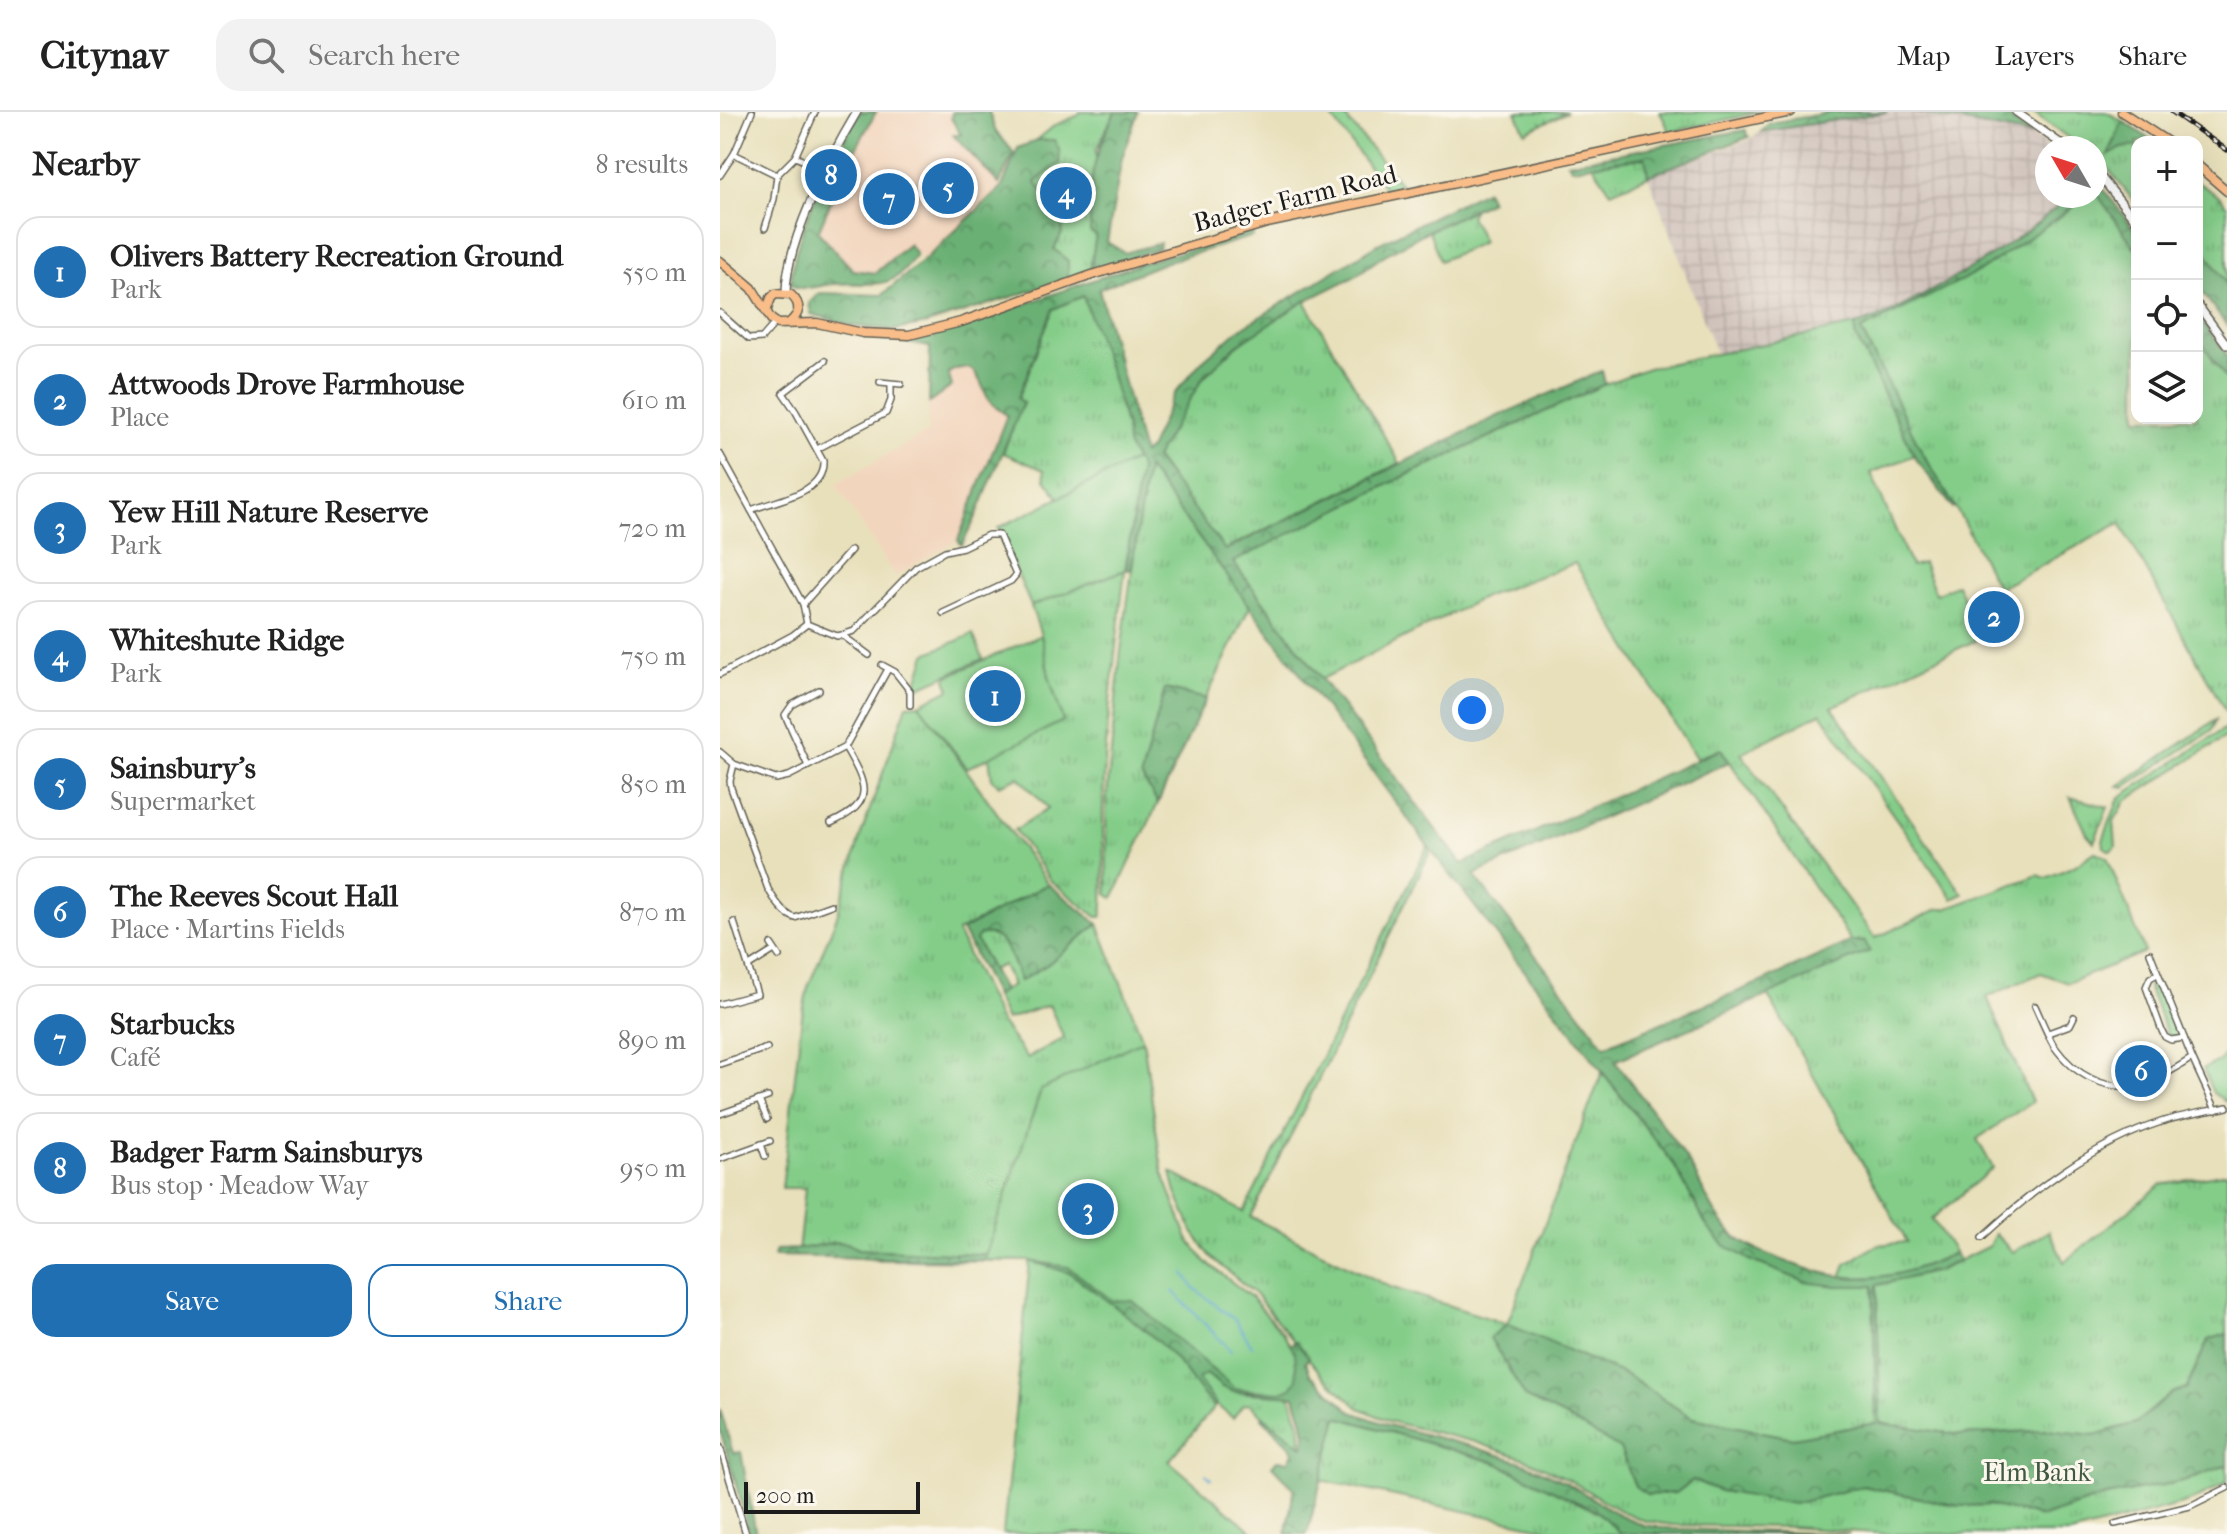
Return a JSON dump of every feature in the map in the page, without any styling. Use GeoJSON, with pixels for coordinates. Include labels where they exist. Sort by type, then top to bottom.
{"type":"FeatureCollection","features":[{"type":"Feature","properties":{"kind":"main road","name":"Badger Farm Road"},"geometry":{"type":"LineString","coordinates":[[789,323],[817,323],[877,334],[919,333],[961,322],[1149,257],[1267,223],[1791,112]]}},
{"type":"Feature","properties":{"kind":"main road"},"geometry":{"type":"LineString","coordinates":[[2122,112],[2159,136]]}},
{"type":"Feature","properties":{"kind":"main road"},"geometry":{"type":"LineString","coordinates":[[2203,170],[2227,191]]}},
{"type":"Feature","properties":{"kind":"main road"},"geometry":{"type":"LineString","coordinates":[[720,261],[752,288],[771,298],[786,293],[817,323]]}},
{"type":"Feature","properties":{"kind":"main road"},"geometry":{"type":"LineString","coordinates":[[752,288],[775,323],[789,323],[798,312],[798,304]]}},
{"type":"Feature","properties":{"kind":"main road"},"geometry":{"type":"LineString","coordinates":[[767,309],[771,298]]}},
{"type":"Feature","properties":{"kind":"street"},"geometry":{"type":"LineString","coordinates":[[720,175],[734,154],[752,112]]}},
{"type":"Feature","properties":{"kind":"street"},"geometry":{"type":"LineString","coordinates":[[765,228],[777,175],[795,157],[815,112]]}},
{"type":"Feature","properties":{"kind":"street"},"geometry":{"type":"LineString","coordinates":[[786,293],[788,273],[805,219],[826,170],[857,112]]}},
{"type":"Feature","properties":{"kind":"street"},"geometry":{"type":"LineString","coordinates":[[2016,112],[2050,136]]}},
{"type":"Feature","properties":{"kind":"street"},"geometry":{"type":"LineString","coordinates":[[734,154],[777,175]]}},
{"type":"Feature","properties":{"kind":"street"},"geometry":{"type":"LineString","coordinates":[[795,157],[826,170]]}},
{"type":"Feature","properties":{"kind":"street"},"geometry":{"type":"LineString","coordinates":[[2107,185],[2131,215]]}},
{"type":"Feature","properties":{"kind":"street"},"geometry":{"type":"LineString","coordinates":[[2203,312],[2227,345]]}},
{"type":"Feature","properties":{"kind":"street"},"geometry":{"type":"LineString","coordinates":[[720,313],[749,339],[762,338],[775,323]]}},
{"type":"Feature","properties":{"kind":"street"},"geometry":{"type":"LineString","coordinates":[[751,510],[783,500],[819,479],[823,461],[783,393],[825,361]]}},
{"type":"Feature","properties":{"kind":"street"},"geometry":{"type":"LineString","coordinates":[[880,382],[901,384]]}},
{"type":"Feature","properties":{"kind":"street"},"geometry":{"type":"LineString","coordinates":[[817,449],[886,413],[891,400],[891,384]]}},
{"type":"Feature","properties":{"kind":"street"},"geometry":{"type":"LineString","coordinates":[[720,454],[803,604],[807,624]]}},
{"type":"Feature","properties":{"kind":"street"},"geometry":{"type":"LineString","coordinates":[[807,624],[837,636],[854,631],[916,567],[930,558],[988,535],[999,535],[1016,575],[1011,581],[943,613]]}},
{"type":"Feature","properties":{"kind":"street"},"geometry":{"type":"LineString","coordinates":[[803,604],[851,550]]}},
{"type":"Feature","properties":{"kind":"street"},"geometry":{"type":"LineString","coordinates":[[720,674],[793,635],[807,624]]}},
{"type":"Feature","properties":{"kind":"street"},"geometry":{"type":"LineString","coordinates":[[842,635],[869,655]]}},
{"type":"Feature","properties":{"kind":"street"},"geometry":{"type":"LineString","coordinates":[[720,752],[734,764],[776,779],[845,747],[885,667],[900,676],[910,691],[910,705]]}},
{"type":"Feature","properties":{"kind":"street"},"geometry":{"type":"LineString","coordinates":[[808,766],[785,715],[792,705],[819,690]]}},
{"type":"Feature","properties":{"kind":"street"},"geometry":{"type":"LineString","coordinates":[[831,823],[855,810],[864,797],[863,782],[845,747]]}},
{"type":"Feature","properties":{"kind":"street"},"geometry":{"type":"LineString","coordinates":[[734,764],[731,788],[774,901],[795,918],[831,905]]}},
{"type":"Feature","properties":{"kind":"street"},"geometry":{"type":"LineString","coordinates":[[720,1004],[757,994],[734,922]]}},
{"type":"Feature","properties":{"kind":"street"},"geometry":{"type":"LineString","coordinates":[[749,966],[776,954],[771,944]]}},
{"type":"Feature","properties":{"kind":"street"},"geometry":{"type":"LineString","coordinates":[[2150,953],[2216,1110]]}},
{"type":"Feature","properties":{"kind":"street"},"geometry":{"type":"LineString","coordinates":[[2157,974],[2147,982],[2146,987],[2162,1031],[2168,1039],[2184,1038]]}},
{"type":"Feature","properties":{"kind":"street"},"geometry":{"type":"LineString","coordinates":[[2035,1006],[2058,1051],[2077,1070],[2106,1085],[2121,1088],[2141,1085],[2156,1080],[2192,1058]]}},
{"type":"Feature","properties":{"kind":"street"},"geometry":{"type":"LineString","coordinates":[[2048,1033],[2070,1025],[2074,1017]]}},
{"type":"Feature","properties":{"kind":"street"},"geometry":{"type":"LineString","coordinates":[[720,1064],[767,1048]]}},
{"type":"Feature","properties":{"kind":"street"},"geometry":{"type":"LineString","coordinates":[[720,1114],[768,1097]]}},
{"type":"Feature","properties":{"kind":"street"},"geometry":{"type":"LineString","coordinates":[[759,1100],[767,1119]]}},
{"type":"Feature","properties":{"kind":"street"},"geometry":{"type":"LineString","coordinates":[[1982,1237],[2045,1185],[2109,1143],[2163,1122],[2227,1107]]}},
{"type":"Feature","properties":{"kind":"street"},"geometry":{"type":"LineString","coordinates":[[720,1159],[770,1141]]}},
{"type":"Feature","properties":{"kind":"street"},"geometry":{"type":"LineString","coordinates":[[761,1144],[765,1156]]}},
{"type":"Feature","properties":{"kind":"street"},"geometry":{"type":"LineString","coordinates":[[720,1447],[746,1534]]}},
{"type":"Feature","properties":{"kind":"street"},"geometry":{"type":"LineString","coordinates":[[2115,1524],[2190,1506],[2227,1488]]}},
{"type":"Feature","properties":{"kind":"shaded area"},"geometry":{"type":"Polygon","coordinates":[[[876,112],[953,112],[953,135],[1002,187],[924,260],[909,244],[875,273],[854,270],[818,232],[843,173],[876,112]]]}},
{"type":"Feature","properties":{"kind":"shaded area"},"geometry":{"type":"Polygon","coordinates":[[[1888,112],[1913,112],[2031,135],[2035,138],[2035,208],[2056,208],[1974,267],[1878,319],[1716,353],[1648,176],[1747,141],[1761,132],[1888,112]]]}},
{"type":"Feature","properties":{"kind":"shaded area"},"geometry":{"type":"Polygon","coordinates":[[[1046,311],[958,540],[895,576],[836,484],[928,432],[930,347],[1046,311]]]}},
{"type":"Feature","properties":{"kind":"green space"},"geometry":{"type":"Polygon","coordinates":[[[859,112],[876,112],[845,169],[831,164],[859,112]]]}},
{"type":"Feature","properties":{"kind":"green space"},"geometry":{"type":"Polygon","coordinates":[[[952,112],[989,112],[995,130],[1014,153],[999,184],[953,135],[961,135],[951,118],[952,112]]]}},
{"type":"Feature","properties":{"kind":"green space"},"geometry":{"type":"Polygon","coordinates":[[[1080,112],[1115,112],[1096,150],[1096,234],[1090,272],[1068,279],[1067,261],[1054,249],[1062,233],[1064,211],[1052,203],[1034,182],[1060,163],[1054,141],[1037,140],[1055,125],[1080,112]]]}},
{"type":"Feature","properties":{"kind":"green space"},"geometry":{"type":"Polygon","coordinates":[[[1115,112],[1138,112],[1122,158],[1107,242],[1125,253],[1160,243],[1159,248],[1090,272],[1096,235],[1090,232],[1094,170],[1115,112]]]}},
{"type":"Feature","properties":{"kind":"green space"},"geometry":{"type":"Polygon","coordinates":[[[1328,112],[1341,112],[1401,184],[1386,190],[1328,112]]]}},
{"type":"Feature","properties":{"kind":"green space"},"geometry":{"type":"Polygon","coordinates":[[[1516,112],[1567,112],[1525,132],[1516,112]]]}},
{"type":"Feature","properties":{"kind":"green space"},"geometry":{"type":"Polygon","coordinates":[[[1660,112],[1760,112],[1670,132],[1660,112]]]}},
{"type":"Feature","properties":{"kind":"green space"},"geometry":{"type":"Polygon","coordinates":[[[1833,112],[1888,112],[1761,132],[1770,123],[1833,112]]]}},
{"type":"Feature","properties":{"kind":"green space"},"geometry":{"type":"Polygon","coordinates":[[[1913,112],[2002,112],[2031,135],[1913,112]]]}},
{"type":"Feature","properties":{"kind":"green space"},"geometry":{"type":"Polygon","coordinates":[[[2033,112],[2106,112],[2123,121],[2109,154],[2131,147],[2131,198],[2107,168],[2107,136],[2066,136],[2033,112]]]}},
{"type":"Feature","properties":{"kind":"green space"},"geometry":{"type":"Polygon","coordinates":[[[2123,121],[2145,136],[2131,136],[2131,147],[2108,156],[2123,121]]]}},
{"type":"Feature","properties":{"kind":"green space"},"geometry":{"type":"Polygon","coordinates":[[[1746,130],[1749,137],[1648,176],[1645,157],[1572,168],[1568,163],[1746,130]]]}},
{"type":"Feature","properties":{"kind":"green space"},"geometry":{"type":"Polygon","coordinates":[[[1037,140],[1054,140],[1059,149],[1060,163],[1035,182],[1052,203],[1064,211],[1062,233],[1054,249],[1068,261],[1068,279],[927,324],[895,330],[853,326],[811,314],[809,303],[820,293],[882,295],[1002,187],[1018,148],[1037,140]]]}},
{"type":"Feature","properties":{"kind":"green space"},"geometry":{"type":"Polygon","coordinates":[[[1646,157],[1648,176],[1611,192],[1592,164],[1646,157]]]}},
{"type":"Feature","properties":{"kind":"green space"},"geometry":{"type":"Polygon","coordinates":[[[830,170],[843,173],[818,232],[853,270],[875,273],[909,244],[916,254],[898,276],[880,283],[806,288],[791,285],[804,225],[830,170]]]}},
{"type":"Feature","properties":{"kind":"green space"},"geometry":{"type":"Polygon","coordinates":[[[2203,186],[2220,197],[2227,206],[2227,284],[2203,248],[2203,186]]]}},
{"type":"Feature","properties":{"kind":"green space","name":"Elm Bank"},"geometry":{"type":"Polygon","coordinates":[[[1486,190],[1491,201],[1383,256],[1354,277],[1305,301],[1237,345],[1203,378],[1155,458],[1225,550],[1498,416],[1602,371],[1605,384],[1407,475],[1233,562],[1462,864],[1721,749],[1729,762],[1474,875],[1605,1046],[1851,941],[1865,942],[1870,951],[1615,1061],[1684,1155],[1727,1229],[1747,1245],[1809,1269],[1852,1278],[1890,1275],[1955,1253],[1959,1260],[1938,1271],[1877,1285],[1880,1423],[1962,1435],[2047,1430],[2094,1435],[2136,1423],[2172,1393],[2187,1388],[2208,1340],[2227,1334],[2227,1465],[2183,1481],[2106,1496],[2042,1517],[1989,1505],[1959,1506],[1863,1486],[1794,1504],[1720,1491],[1693,1480],[1676,1493],[1648,1495],[1635,1486],[1620,1449],[1526,1398],[1490,1338],[1507,1324],[1626,1375],[1692,1418],[1793,1438],[1876,1423],[1873,1286],[1805,1282],[1750,1260],[1724,1245],[1708,1228],[1673,1163],[1428,846],[1147,468],[1131,570],[1126,570],[1140,468],[1127,445],[1126,427],[1111,375],[1083,296],[1053,309],[1018,398],[1023,403],[962,545],[958,540],[1007,415],[990,401],[975,372],[965,368],[948,373],[952,386],[929,403],[930,347],[906,343],[949,331],[1138,264],[1252,232],[1253,236],[1166,262],[1099,289],[1143,454],[1150,448],[1174,394],[1200,363],[1237,331],[1378,244],[1486,190]]]}},
{"type":"Feature","properties":{"kind":"green space"},"geometry":{"type":"Polygon","coordinates":[[[2107,194],[2131,225],[2131,242],[2107,208],[2107,194]]]}},
{"type":"Feature","properties":{"kind":"green space"},"geometry":{"type":"Polygon","coordinates":[[[2107,205],[2131,242],[2131,424],[2203,424],[2203,344],[2227,380],[2227,714],[2120,523],[1998,589],[1922,452],[1871,473],[1911,566],[1923,563],[1936,594],[1957,584],[1981,638],[1832,707],[1963,894],[1953,899],[1821,713],[1741,753],[1875,938],[1938,909],[1946,909],[2038,875],[2046,878],[2074,866],[2095,852],[2107,857],[2145,952],[2068,983],[2041,973],[1987,997],[2032,1102],[1977,1139],[1993,1168],[1932,1219],[1955,1253],[1900,1273],[1841,1277],[1846,1264],[1877,1245],[1907,1242],[1767,994],[1869,951],[1865,942],[1851,941],[1721,749],[1696,758],[1575,563],[1484,597],[1322,679],[1233,562],[1407,475],[1605,384],[1648,368],[1855,325],[1855,330],[1980,271],[2072,208],[2107,208],[2107,205]]]}},
{"type":"Feature","properties":{"kind":"green space"},"geometry":{"type":"Polygon","coordinates":[[[2056,208],[2072,208],[1980,271],[1861,330],[1953,508],[1916,459],[1855,335],[1855,325],[1924,295],[2000,250],[2056,208]]]}},
{"type":"Feature","properties":{"kind":"green space"},"geometry":{"type":"Polygon","coordinates":[[[1474,209],[1470,216],[1483,242],[1440,261],[1429,231],[1474,209]]]}},
{"type":"Feature","properties":{"kind":"green space"},"geometry":{"type":"Polygon","coordinates":[[[2203,248],[2227,284],[2227,326],[2203,293],[2203,248]]]}},
{"type":"Feature","properties":{"kind":"green space"},"geometry":{"type":"Polygon","coordinates":[[[1083,296],[1105,354],[1128,443],[1136,460],[1059,498],[1045,479],[1044,470],[1003,453],[1023,403],[1018,399],[1053,309],[1083,296]]]}},
{"type":"Feature","properties":{"kind":"green space"},"geometry":{"type":"Polygon","coordinates":[[[1305,301],[1400,463],[1224,550],[1155,457],[1191,396],[1217,363],[1248,337],[1305,301]]]}},
{"type":"Feature","properties":{"kind":"green space"},"geometry":{"type":"Polygon","coordinates":[[[2203,323],[2227,355],[2227,380],[2203,344],[2203,323]]]}},
{"type":"Feature","properties":{"kind":"green space"},"geometry":{"type":"Polygon","coordinates":[[[1136,460],[1140,468],[1125,570],[1031,606],[998,528],[1136,460]]]}},
{"type":"Feature","properties":{"kind":"green space"},"geometry":{"type":"Polygon","coordinates":[[[1146,467],[1250,606],[1206,699],[1165,689],[1141,776],[1158,803],[1113,898],[1107,894],[1106,805],[1120,658],[1146,467]]]}},
{"type":"Feature","properties":{"kind":"green space"},"geometry":{"type":"Polygon","coordinates":[[[1125,570],[1106,746],[1102,917],[1097,917],[1051,881],[1015,830],[1048,808],[1019,777],[999,785],[992,779],[989,757],[1063,721],[1031,606],[1125,570]]]}},
{"type":"Feature","properties":{"kind":"green space"},"geometry":{"type":"Polygon","coordinates":[[[973,634],[983,659],[915,689],[926,654],[973,634]]]}},
{"type":"Feature","properties":{"kind":"green space"},"geometry":{"type":"Polygon","coordinates":[[[1041,635],[1049,677],[1063,721],[967,768],[919,704],[950,689],[946,679],[948,676],[1041,635]]]}},
{"type":"Feature","properties":{"kind":"green space"},"geometry":{"type":"Polygon","coordinates":[[[1165,689],[1206,699],[1158,803],[1141,776],[1165,689]]]}},
{"type":"Feature","properties":{"kind":"green space"},"geometry":{"type":"Polygon","coordinates":[[[919,704],[1048,884],[957,932],[999,1020],[1027,1058],[1064,1038],[1049,1005],[1006,1020],[995,996],[1012,985],[1003,965],[991,970],[975,940],[984,933],[998,937],[1020,981],[1048,964],[1098,924],[1143,1040],[1162,1170],[1178,1216],[1177,1226],[1206,1262],[1251,1297],[1282,1332],[1295,1353],[1291,1388],[1281,1391],[1249,1388],[1207,1374],[1222,1387],[1234,1392],[1290,1395],[1300,1425],[1302,1448],[1249,1404],[1243,1405],[1233,1418],[1216,1405],[1169,1461],[1255,1534],[1003,1534],[1030,1261],[880,1260],[798,1252],[805,1188],[782,1188],[808,987],[836,919],[860,837],[907,705],[919,704]]]}},
{"type":"Feature","properties":{"kind":"green space"},"geometry":{"type":"Polygon","coordinates":[[[2216,720],[2212,730],[2125,787],[2118,786],[2216,720]]]}},
{"type":"Feature","properties":{"kind":"green space"},"geometry":{"type":"Polygon","coordinates":[[[2227,727],[2227,736],[2126,801],[2114,821],[2116,847],[2110,851],[2104,847],[2103,840],[2119,798],[2227,727]]]}},
{"type":"Feature","properties":{"kind":"green space"},"geometry":{"type":"Polygon","coordinates":[[[2070,797],[2108,807],[2094,842],[2087,834],[2070,797]]]}},
{"type":"Feature","properties":{"kind":"green space"},"geometry":{"type":"Polygon","coordinates":[[[1428,846],[1431,850],[1251,1217],[1390,1287],[1507,1324],[1602,1073],[1673,1163],[1708,1228],[1836,1286],[1873,1285],[1874,1297],[1876,1423],[1793,1438],[1692,1418],[1626,1375],[1491,1338],[1526,1397],[1621,1449],[1635,1485],[1676,1493],[1693,1480],[1720,1491],[1794,1503],[1863,1486],[1959,1506],[1989,1505],[2042,1517],[2106,1496],[2183,1481],[2227,1465],[2227,1483],[2189,1502],[2070,1534],[1890,1534],[1789,1527],[1673,1525],[1645,1521],[1619,1510],[1566,1478],[1523,1458],[1475,1442],[1389,1421],[1359,1408],[1323,1376],[1255,1294],[1211,1257],[1193,1232],[1176,1193],[1171,1172],[1244,1212],[1428,846]]]}},
{"type":"Feature","properties":{"kind":"green space"},"geometry":{"type":"Polygon","coordinates":[[[1048,884],[1098,924],[1048,964],[1020,981],[1002,942],[996,937],[980,935],[976,940],[1003,991],[995,996],[962,930],[1048,884]]]}},
{"type":"Feature","properties":{"kind":"green space"},"geometry":{"type":"Polygon","coordinates":[[[2154,982],[2178,1034],[2173,1038],[2168,1036],[2148,987],[2154,982]]]}},
{"type":"Feature","properties":{"kind":"green space"},"geometry":{"type":"Polygon","coordinates":[[[1143,1040],[1162,1171],[1188,1239],[1206,1262],[1251,1297],[1282,1332],[1295,1353],[1297,1379],[1291,1388],[1281,1392],[1235,1389],[1132,1300],[1113,1301],[1068,1267],[1030,1261],[984,1260],[1041,1090],[1143,1040]]]}},
{"type":"Feature","properties":{"kind":"green space"},"geometry":{"type":"Polygon","coordinates":[[[2227,1049],[2227,1102],[2213,1093],[2203,1069],[2221,1060],[2227,1049]]]}},
{"type":"Feature","properties":{"kind":"green space"},"geometry":{"type":"Polygon","coordinates":[[[2227,1173],[2227,1334],[2208,1340],[2187,1388],[2172,1393],[2136,1423],[2094,1435],[2047,1430],[1962,1435],[1880,1423],[1877,1285],[1938,1271],[1989,1246],[1995,1234],[2013,1252],[2049,1231],[2064,1262],[2161,1185],[2227,1173]]]}},
{"type":"Feature","properties":{"kind":"green space"},"geometry":{"type":"Polygon","coordinates":[[[836,1242],[859,1249],[1001,1255],[1069,1265],[1132,1300],[1170,1330],[1212,1370],[1247,1391],[1281,1392],[1295,1353],[1290,1345],[1296,1341],[1309,1357],[1306,1362],[1310,1374],[1352,1412],[1521,1462],[1564,1481],[1616,1513],[1643,1525],[1673,1529],[1849,1534],[1621,1534],[1598,1512],[1494,1462],[1338,1417],[1307,1534],[1286,1534],[1294,1489],[1272,1466],[1277,1460],[1289,1461],[1293,1452],[1262,1418],[1303,1447],[1304,1428],[1295,1396],[1234,1392],[1222,1387],[1207,1374],[1198,1379],[1216,1405],[1214,1407],[1174,1358],[1137,1324],[1070,1273],[1030,1261],[774,1256],[776,1250],[836,1242]]]}},
{"type":"Feature","properties":{"kind":"green space"},"geometry":{"type":"Polygon","coordinates":[[[720,1409],[733,1453],[741,1452],[756,1534],[750,1534],[720,1429],[720,1409]]]}},
{"type":"Feature","properties":{"kind":"green space"},"geometry":{"type":"Polygon","coordinates":[[[1338,1417],[1494,1462],[1598,1512],[1621,1534],[1570,1534],[1321,1480],[1338,1417]]]}},
{"type":"Feature","properties":{"kind":"waterway"},"geometry":{"type":"LineString","coordinates":[[1184,1273],[1194,1288],[1235,1320],[1252,1346]]}},
{"type":"Feature","properties":{"kind":"waterway"},"geometry":{"type":"LineString","coordinates":[[1173,1291],[1231,1351]]}},
{"type":"Feature","properties":{"kind":"waterway"},"geometry":{"type":"LineString","coordinates":[[1206,1474],[1211,1479]]}},
{"type":"Feature","properties":{"kind":"railway"},"geometry":{"type":"LineString","coordinates":[[2172,112],[2227,150]]}},
{"type":"Feature","properties":{"kind":"place","name":"Badger Farm Sainsburys"},"geometry":{"type":"Point","coordinates":[831,175]}},
{"type":"Feature","properties":{"kind":"place","name":"Sainsbury's"},"geometry":{"type":"Point","coordinates":[948,188]}},
{"type":"Feature","properties":{"kind":"place","name":"Whiteshute Ridge"},"geometry":{"type":"Point","coordinates":[1066,193]}},
{"type":"Feature","properties":{"kind":"place","name":"Starbucks"},"geometry":{"type":"Point","coordinates":[889,199]}},
{"type":"Feature","properties":{"kind":"place","name":"Attwoods Drove Farmhouse"},"geometry":{"type":"Point","coordinates":[1994,617]}},
{"type":"Feature","properties":{"kind":"place","name":"Olivers Battery Recreation Ground"},"geometry":{"type":"Point","coordinates":[995,696]}},
{"type":"Feature","properties":{"kind":"place","name":"The Reeves Scout Hall"},"geometry":{"type":"Point","coordinates":[2141,1071]}},
{"type":"Feature","properties":{"kind":"place","name":"Yew Hill Nature Reserve"},"geometry":{"type":"Point","coordinates":[1088,1209]}}]}
